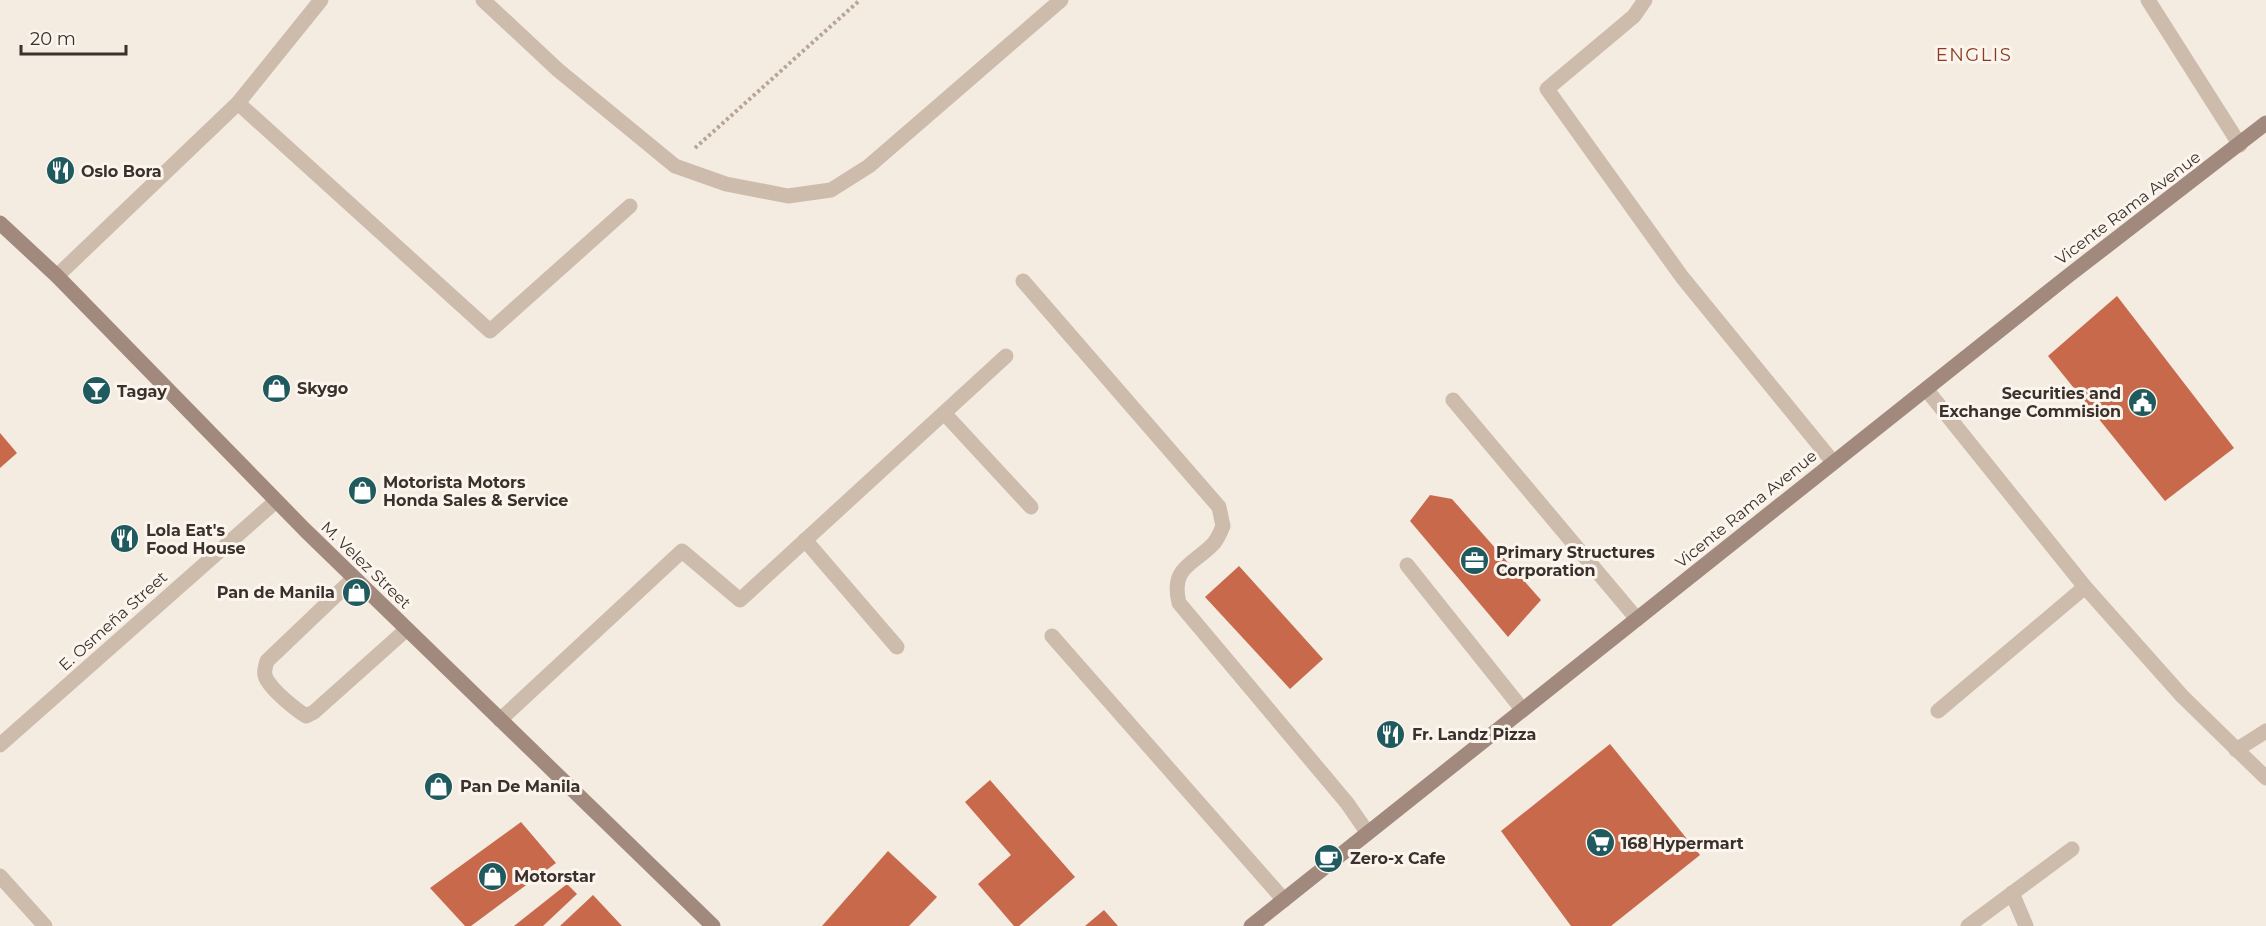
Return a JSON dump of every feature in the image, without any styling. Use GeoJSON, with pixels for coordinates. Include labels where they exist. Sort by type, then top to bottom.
{"type":"FeatureCollection","features":[{"type":"Feature","properties":{"kind":"main road","name":"Vicente Rama Avenue"},"geometry":{"type":"LineString","coordinates":[[1251,926],[2068,276],[2266,123]]}},
{"type":"Feature","properties":{"kind":"main road","name":"M. Velez Street"},"geometry":{"type":"LineString","coordinates":[[0,223],[57,276],[354,578],[713,926]]}},
{"type":"Feature","properties":{"kind":"street"},"geometry":{"type":"LineString","coordinates":[[57,276],[238,103],[321,0]]}},
{"type":"Feature","properties":{"kind":"street"},"geometry":{"type":"LineString","coordinates":[[483,0],[558,70],[675,166],[726,184],[788,195],[831,190],[869,166],[1061,0]]}},
{"type":"Feature","properties":{"kind":"street"},"geometry":{"type":"LineString","coordinates":[[1645,0],[1634,16],[1547,89],[1682,277],[1833,462]]}},
{"type":"Feature","properties":{"kind":"street"},"geometry":{"type":"LineString","coordinates":[[2148,0],[2240,145]]}},
{"type":"Feature","properties":{"kind":"street"},"geometry":{"type":"LineString","coordinates":[[238,103],[490,331],[630,206]]}},
{"type":"Feature","properties":{"kind":"street"},"geometry":{"type":"LineString","coordinates":[[1023,281],[1219,507],[1223,526],[1215,542],[1184,568],[1176,588],[1179,603],[1347,803],[1367,832]]}},
{"type":"Feature","properties":{"kind":"street"},"geometry":{"type":"LineString","coordinates":[[500,720],[682,551],[740,600],[1006,356]]}},
{"type":"Feature","properties":{"kind":"street"},"geometry":{"type":"LineString","coordinates":[[1926,389],[2085,587],[2182,696],[2266,778]]}},
{"type":"Feature","properties":{"kind":"street"},"geometry":{"type":"LineString","coordinates":[[1452,400],[1637,619]]}},
{"type":"Feature","properties":{"kind":"street"},"geometry":{"type":"LineString","coordinates":[[944,413],[1031,507]]}},
{"type":"Feature","properties":{"kind":"street","name":"E. Osmeña Street"},"geometry":{"type":"LineString","coordinates":[[0,745],[276,501]]}},
{"type":"Feature","properties":{"kind":"street"},"geometry":{"type":"LineString","coordinates":[[805,540],[897,647]]}},
{"type":"Feature","properties":{"kind":"street"},"geometry":{"type":"LineString","coordinates":[[1407,565],[1522,709]]}},
{"type":"Feature","properties":{"kind":"street"},"geometry":{"type":"LineString","coordinates":[[354,578],[267,662],[264,673],[267,680],[296,710],[306,716],[314,712],[407,629]]}},
{"type":"Feature","properties":{"kind":"street"},"geometry":{"type":"LineString","coordinates":[[1938,711],[2085,587]]}},
{"type":"Feature","properties":{"kind":"street"},"geometry":{"type":"LineString","coordinates":[[1052,636],[1284,900]]}},
{"type":"Feature","properties":{"kind":"street"},"geometry":{"type":"LineString","coordinates":[[2236,750],[2266,731]]}},
{"type":"Feature","properties":{"kind":"street"},"geometry":{"type":"LineString","coordinates":[[1968,926],[2072,849]]}},
{"type":"Feature","properties":{"kind":"street"},"geometry":{"type":"LineString","coordinates":[[0,876],[45,926]]}},
{"type":"Feature","properties":{"kind":"street"},"geometry":{"type":"LineString","coordinates":[[2012,893],[2026,926]]}},
{"type":"Feature","properties":{"kind":"path"},"geometry":{"type":"LineString","coordinates":[[675,166],[860,0]]}},
{"type":"Feature","properties":{"kind":"building","name":"Securities and Exchange Commision"},"geometry":{"type":"Polygon","coordinates":[[[2117,296],[2234,448],[2165,501],[2048,356],[2117,296]]]}},
{"type":"Feature","properties":{"kind":"building"},"geometry":{"type":"Polygon","coordinates":[[[0,433],[17,453],[0,468],[0,433]]]}},
{"type":"Feature","properties":{"kind":"building","name":"Primary Structures Corporation"},"geometry":{"type":"Polygon","coordinates":[[[1430,495],[1452,499],[1541,600],[1508,637],[1410,521],[1430,495]]]}},
{"type":"Feature","properties":{"kind":"building"},"geometry":{"type":"Polygon","coordinates":[[[1239,566],[1323,659],[1290,689],[1205,597],[1239,566]]]}},
{"type":"Feature","properties":{"kind":"building","name":"168 Hypermart"},"geometry":{"type":"Polygon","coordinates":[[[1610,744],[1700,855],[1611,926],[1571,926],[1501,831],[1610,744]]]}},
{"type":"Feature","properties":{"kind":"building"},"geometry":{"type":"Polygon","coordinates":[[[990,780],[1075,877],[1019,926],[1014,926],[978,884],[1011,855],[965,802],[990,780]]]}},
{"type":"Feature","properties":{"kind":"building","name":"Motorstar"},"geometry":{"type":"Polygon","coordinates":[[[521,822],[556,863],[471,926],[465,926],[430,888],[521,822]]]}},
{"type":"Feature","properties":{"kind":"building"},"geometry":{"type":"Polygon","coordinates":[[[888,851],[937,897],[909,926],[822,926],[888,851]]]}},
{"type":"Feature","properties":{"kind":"building"},"geometry":{"type":"Polygon","coordinates":[[[567,884],[577,894],[543,926],[514,926],[567,884]]]}},
{"type":"Feature","properties":{"kind":"building"},"geometry":{"type":"Polygon","coordinates":[[[593,895],[622,926],[560,926],[593,895]]]}},
{"type":"Feature","properties":{"kind":"building"},"geometry":{"type":"Polygon","coordinates":[[[1104,910],[1118,926],[1085,926],[1104,910]]]}},
{"type":"Feature","properties":{"kind":"place","name":"Oslo Bora"},"geometry":{"type":"Point","coordinates":[60,171]}},
{"type":"Feature","properties":{"kind":"place","name":"Skygo"},"geometry":{"type":"Point","coordinates":[276,388]}},
{"type":"Feature","properties":{"kind":"place","name":"Tagay"},"geometry":{"type":"Point","coordinates":[96,391]}},
{"type":"Feature","properties":{"kind":"place","name":"Securities and Exchange Commision"},"geometry":{"type":"Point","coordinates":[2142,402]}},
{"type":"Feature","properties":{"kind":"place","name":"Motorista Motors Honda Sales & Service"},"geometry":{"type":"Point","coordinates":[362,491]}},
{"type":"Feature","properties":{"kind":"place","name":"Lola Eat's Food House"},"geometry":{"type":"Point","coordinates":[125,539]}},
{"type":"Feature","properties":{"kind":"place","name":"Primary Structures Corporation"},"geometry":{"type":"Point","coordinates":[1475,561]}},
{"type":"Feature","properties":{"kind":"place","name":"Pan de Manila"},"geometry":{"type":"Point","coordinates":[356,592]}},
{"type":"Feature","properties":{"kind":"place","name":"Fr. Landz Pizza"},"geometry":{"type":"Point","coordinates":[1391,734]}},
{"type":"Feature","properties":{"kind":"place","name":"Pan De Manila"},"geometry":{"type":"Point","coordinates":[439,786]}},
{"type":"Feature","properties":{"kind":"place","name":"168 Hypermart"},"geometry":{"type":"Point","coordinates":[1600,843]}},
{"type":"Feature","properties":{"kind":"place","name":"Zero-x Cafe"},"geometry":{"type":"Point","coordinates":[1329,858]}},
{"type":"Feature","properties":{"kind":"place","name":"Motorstar"},"geometry":{"type":"Point","coordinates":[493,876]}},
{"type":"Feature","properties":{"kind":"district","name":"ENGLIS"},"geometry":{"type":"Point","coordinates":[1974,55]}}]}
